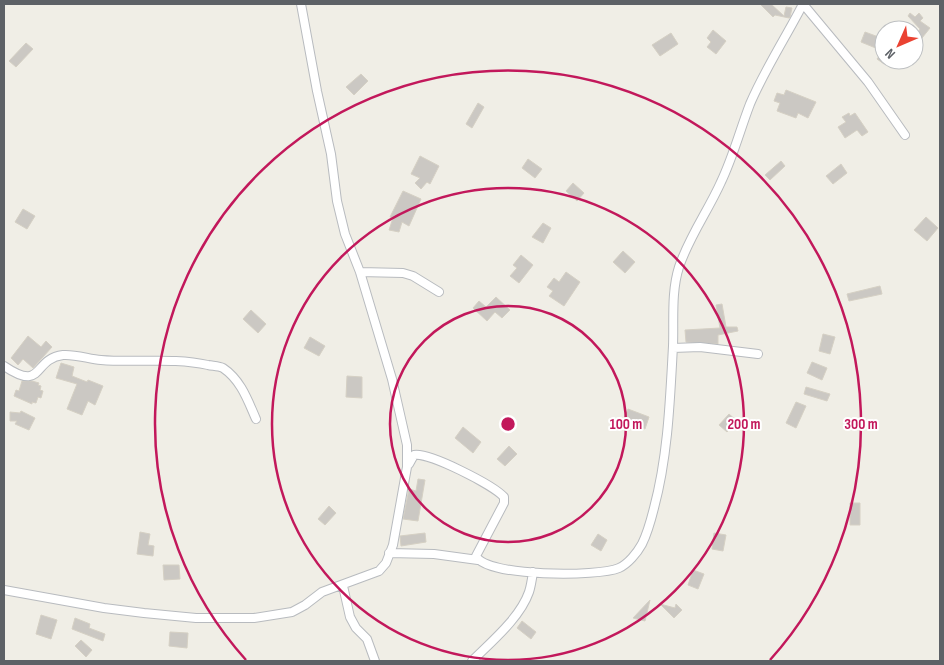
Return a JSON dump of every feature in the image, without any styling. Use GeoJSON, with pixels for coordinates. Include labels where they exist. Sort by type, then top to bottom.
{"type":"FeatureCollection","features":[{"type":"Feature","properties":{"kind":"street"},"geometry":{"type":"LineString","coordinates":[[4,590],[104,608],[187,617],[254,618],[292,612],[322,592],[379,571],[386,562],[390,553],[407,468],[407,446],[392,379],[360,272],[345,234],[337,201],[331,154],[317,92],[301,4]]}},
{"type":"Feature","properties":{"kind":"street"},"geometry":{"type":"LineString","coordinates":[[390,553],[434,554],[478,560],[495,568],[582,574],[620,568],[634,556],[647,533],[657,495],[666,446],[676,285],[679,267],[727,170],[751,102],[803,4],[868,82],[905,135]]}},
{"type":"Feature","properties":{"kind":"street"},"geometry":{"type":"LineString","coordinates":[[360,272],[403,273],[414,276],[439,292]]}},
{"type":"Feature","properties":{"kind":"street"},"geometry":{"type":"LineString","coordinates":[[673,348],[700,348],[758,354]]}},
{"type":"Feature","properties":{"kind":"street"},"geometry":{"type":"LineString","coordinates":[[4,366],[16,374],[25,377],[33,375],[51,359],[64,355],[102,360],[194,362],[222,368],[241,386],[256,419]]}},
{"type":"Feature","properties":{"kind":"street"},"geometry":{"type":"LineString","coordinates":[[407,468],[414,455],[428,457],[486,484],[504,496],[504,503],[478,551],[476,556],[478,560]]}},
{"type":"Feature","properties":{"kind":"street"},"geometry":{"type":"LineString","coordinates":[[472,661],[516,614],[529,592],[533,572]]}},
{"type":"Feature","properties":{"kind":"street"},"geometry":{"type":"LineString","coordinates":[[340,586],[343,586],[350,618],[356,628],[367,639],[375,661]]}},
{"type":"Feature","properties":{"kind":"building"},"geometry":{"type":"Polygon","coordinates":[[[760,4],[771,4],[784,16],[786,7],[792,8],[790,17],[775,15],[773,17],[760,4]]]}},
{"type":"Feature","properties":{"kind":"building"},"geometry":{"type":"Polygon","coordinates":[[[910,13],[915,17],[919,13],[923,18],[921,20],[912,20],[908,16],[910,13]]]}},
{"type":"Feature","properties":{"kind":"building"},"geometry":{"type":"Polygon","coordinates":[[[924,24],[930,28],[924,36],[924,24]]]}},
{"type":"Feature","properties":{"kind":"building"},"geometry":{"type":"Polygon","coordinates":[[[713,30],[726,41],[716,54],[707,47],[711,42],[707,38],[713,30]]]}},
{"type":"Feature","properties":{"kind":"building"},"geometry":{"type":"Polygon","coordinates":[[[865,32],[874,35],[874,47],[861,42],[865,32]]]}},
{"type":"Feature","properties":{"kind":"building"},"geometry":{"type":"Polygon","coordinates":[[[671,33],[678,44],[660,56],[652,45],[671,33]]]}},
{"type":"Feature","properties":{"kind":"building"},"geometry":{"type":"Polygon","coordinates":[[[26,43],[33,49],[16,67],[9,61],[26,43]]]}},
{"type":"Feature","properties":{"kind":"building"},"geometry":{"type":"Polygon","coordinates":[[[361,74],[368,81],[354,95],[346,87],[361,74]]]}},
{"type":"Feature","properties":{"kind":"building"},"geometry":{"type":"Polygon","coordinates":[[[786,90],[816,102],[808,118],[798,113],[796,118],[777,111],[780,103],[774,101],[777,93],[784,95],[786,90]]]}},
{"type":"Feature","properties":{"kind":"building"},"geometry":{"type":"Polygon","coordinates":[[[478,103],[484,107],[472,128],[466,124],[478,103]]]}},
{"type":"Feature","properties":{"kind":"building"},"geometry":{"type":"Polygon","coordinates":[[[849,113],[850,116],[855,113],[868,132],[862,136],[857,130],[845,138],[838,127],[846,122],[842,117],[849,113]]]}},
{"type":"Feature","properties":{"kind":"building"},"geometry":{"type":"Polygon","coordinates":[[[420,156],[439,166],[430,184],[427,182],[421,189],[415,183],[420,178],[411,174],[420,156]]]}},
{"type":"Feature","properties":{"kind":"building"},"geometry":{"type":"Polygon","coordinates":[[[528,159],[542,169],[535,178],[522,168],[528,159]]]}},
{"type":"Feature","properties":{"kind":"building"},"geometry":{"type":"Polygon","coordinates":[[[781,161],[785,166],[770,180],[765,175],[781,161]]]}},
{"type":"Feature","properties":{"kind":"building"},"geometry":{"type":"Polygon","coordinates":[[[841,164],[847,173],[833,184],[826,176],[841,164]]]}},
{"type":"Feature","properties":{"kind":"building"},"geometry":{"type":"Polygon","coordinates":[[[573,183],[584,193],[577,201],[566,191],[573,183]]]}},
{"type":"Feature","properties":{"kind":"building"},"geometry":{"type":"Polygon","coordinates":[[[403,191],[421,199],[409,226],[402,222],[399,232],[389,230],[393,218],[390,217],[403,191]]]}},
{"type":"Feature","properties":{"kind":"building"},"geometry":{"type":"Polygon","coordinates":[[[23,209],[35,216],[27,229],[15,222],[23,209]]]}},
{"type":"Feature","properties":{"kind":"building"},"geometry":{"type":"Polygon","coordinates":[[[926,217],[938,228],[927,241],[914,230],[926,217]]]}},
{"type":"Feature","properties":{"kind":"building"},"geometry":{"type":"Polygon","coordinates":[[[543,223],[551,228],[543,243],[532,237],[543,223]]]}},
{"type":"Feature","properties":{"kind":"building"},"geometry":{"type":"Polygon","coordinates":[[[623,251],[635,262],[625,273],[613,262],[623,251]]]}},
{"type":"Feature","properties":{"kind":"building"},"geometry":{"type":"Polygon","coordinates":[[[521,255],[533,265],[519,283],[510,276],[517,268],[513,265],[521,255]]]}},
{"type":"Feature","properties":{"kind":"building"},"geometry":{"type":"Polygon","coordinates":[[[566,272],[580,282],[564,306],[549,296],[553,291],[547,287],[554,278],[559,282],[566,272]]]}},
{"type":"Feature","properties":{"kind":"building"},"geometry":{"type":"Polygon","coordinates":[[[880,286],[882,294],[849,301],[847,294],[880,286]]]}},
{"type":"Feature","properties":{"kind":"building"},"geometry":{"type":"Polygon","coordinates":[[[496,297],[510,310],[502,318],[495,312],[487,321],[473,308],[479,301],[486,307],[496,297]]]}},
{"type":"Feature","properties":{"kind":"building"},"geometry":{"type":"Polygon","coordinates":[[[722,304],[726,327],[737,327],[738,331],[718,335],[718,344],[686,342],[685,330],[720,328],[716,305],[722,304]]]}},
{"type":"Feature","properties":{"kind":"building"},"geometry":{"type":"Polygon","coordinates":[[[251,310],[266,324],[258,333],[243,319],[251,310]]]}},
{"type":"Feature","properties":{"kind":"building"},"geometry":{"type":"Polygon","coordinates":[[[823,334],[835,337],[830,354],[819,351],[823,334]]]}},
{"type":"Feature","properties":{"kind":"building"},"geometry":{"type":"Polygon","coordinates":[[[28,336],[41,347],[46,341],[52,347],[33,368],[23,359],[18,365],[11,358],[28,336]]]}},
{"type":"Feature","properties":{"kind":"building"},"geometry":{"type":"Polygon","coordinates":[[[310,337],[325,346],[319,356],[304,348],[310,337]]]}},
{"type":"Feature","properties":{"kind":"building"},"geometry":{"type":"Polygon","coordinates":[[[812,362],[827,368],[822,380],[807,373],[812,362]]]}},
{"type":"Feature","properties":{"kind":"building"},"geometry":{"type":"Polygon","coordinates":[[[61,363],[74,367],[72,376],[103,386],[95,405],[88,401],[82,415],[67,409],[77,384],[56,378],[61,363]]]}},
{"type":"Feature","properties":{"kind":"building"},"geometry":{"type":"Polygon","coordinates":[[[347,376],[362,377],[362,398],[346,397],[347,376]]]}},
{"type":"Feature","properties":{"kind":"building"},"geometry":{"type":"Polygon","coordinates":[[[22,381],[32,381],[39,383],[38,385],[41,386],[40,390],[43,391],[41,398],[38,397],[36,403],[32,402],[32,404],[14,396],[16,390],[19,391],[22,381]]]}},
{"type":"Feature","properties":{"kind":"building"},"geometry":{"type":"Polygon","coordinates":[[[806,387],[830,394],[827,401],[804,394],[806,387]]]}},
{"type":"Feature","properties":{"kind":"building"},"geometry":{"type":"Polygon","coordinates":[[[796,402],[806,406],[796,428],[786,423],[796,402]]]}},
{"type":"Feature","properties":{"kind":"building"},"geometry":{"type":"Polygon","coordinates":[[[628,409],[649,417],[645,429],[630,423],[628,428],[621,426],[628,409]]]}},
{"type":"Feature","properties":{"kind":"building"},"geometry":{"type":"Polygon","coordinates":[[[21,411],[35,418],[29,430],[15,424],[17,421],[10,421],[10,412],[20,413],[21,411]]]}},
{"type":"Feature","properties":{"kind":"building"},"geometry":{"type":"Polygon","coordinates":[[[729,414],[737,421],[727,432],[719,425],[729,414]]]}},
{"type":"Feature","properties":{"kind":"building"},"geometry":{"type":"Polygon","coordinates":[[[463,427],[481,442],[473,453],[455,438],[463,427]]]}},
{"type":"Feature","properties":{"kind":"building"},"geometry":{"type":"Polygon","coordinates":[[[509,446],[517,454],[505,466],[497,459],[509,446]]]}},
{"type":"Feature","properties":{"kind":"building"},"geometry":{"type":"Polygon","coordinates":[[[418,479],[425,480],[418,521],[403,519],[409,489],[416,491],[418,479]]]}},
{"type":"Feature","properties":{"kind":"building"},"geometry":{"type":"Polygon","coordinates":[[[850,503],[860,503],[860,525],[850,525],[850,503]]]}},
{"type":"Feature","properties":{"kind":"building"},"geometry":{"type":"Polygon","coordinates":[[[329,506],[336,513],[325,525],[318,519],[329,506]]]}},
{"type":"Feature","properties":{"kind":"building"},"geometry":{"type":"Polygon","coordinates":[[[140,532],[150,534],[148,545],[154,546],[153,556],[137,554],[140,532]]]}},
{"type":"Feature","properties":{"kind":"building"},"geometry":{"type":"Polygon","coordinates":[[[425,533],[426,542],[401,546],[400,536],[425,533]]]}},
{"type":"Feature","properties":{"kind":"building"},"geometry":{"type":"Polygon","coordinates":[[[714,533],[726,535],[723,551],[712,549],[714,533]]]}},
{"type":"Feature","properties":{"kind":"building"},"geometry":{"type":"Polygon","coordinates":[[[598,534],[607,540],[601,551],[591,545],[598,534]]]}},
{"type":"Feature","properties":{"kind":"building"},"geometry":{"type":"Polygon","coordinates":[[[163,565],[179,565],[180,579],[164,580],[163,565]]]}},
{"type":"Feature","properties":{"kind":"building"},"geometry":{"type":"Polygon","coordinates":[[[693,570],[704,574],[698,589],[688,585],[693,570]]]}},
{"type":"Feature","properties":{"kind":"building"},"geometry":{"type":"Polygon","coordinates":[[[650,600],[645,621],[633,618],[650,600]]]}},
{"type":"Feature","properties":{"kind":"building"},"geometry":{"type":"Polygon","coordinates":[[[660,604],[675,608],[676,604],[682,610],[674,618],[660,604]]]}},
{"type":"Feature","properties":{"kind":"building"},"geometry":{"type":"Polygon","coordinates":[[[41,615],[57,620],[51,639],[36,634],[41,615]]]}},
{"type":"Feature","properties":{"kind":"building"},"geometry":{"type":"Polygon","coordinates":[[[75,618],[90,624],[89,628],[105,634],[103,641],[72,629],[75,618]]]}},
{"type":"Feature","properties":{"kind":"building"},"geometry":{"type":"Polygon","coordinates":[[[522,621],[536,632],[531,639],[517,628],[522,621]]]}},
{"type":"Feature","properties":{"kind":"building"},"geometry":{"type":"Polygon","coordinates":[[[170,632],[188,633],[187,648],[169,646],[170,632]]]}},
{"type":"Feature","properties":{"kind":"building"},"geometry":{"type":"Polygon","coordinates":[[[81,640],[92,650],[86,657],[75,646],[81,640]]]}}]}
